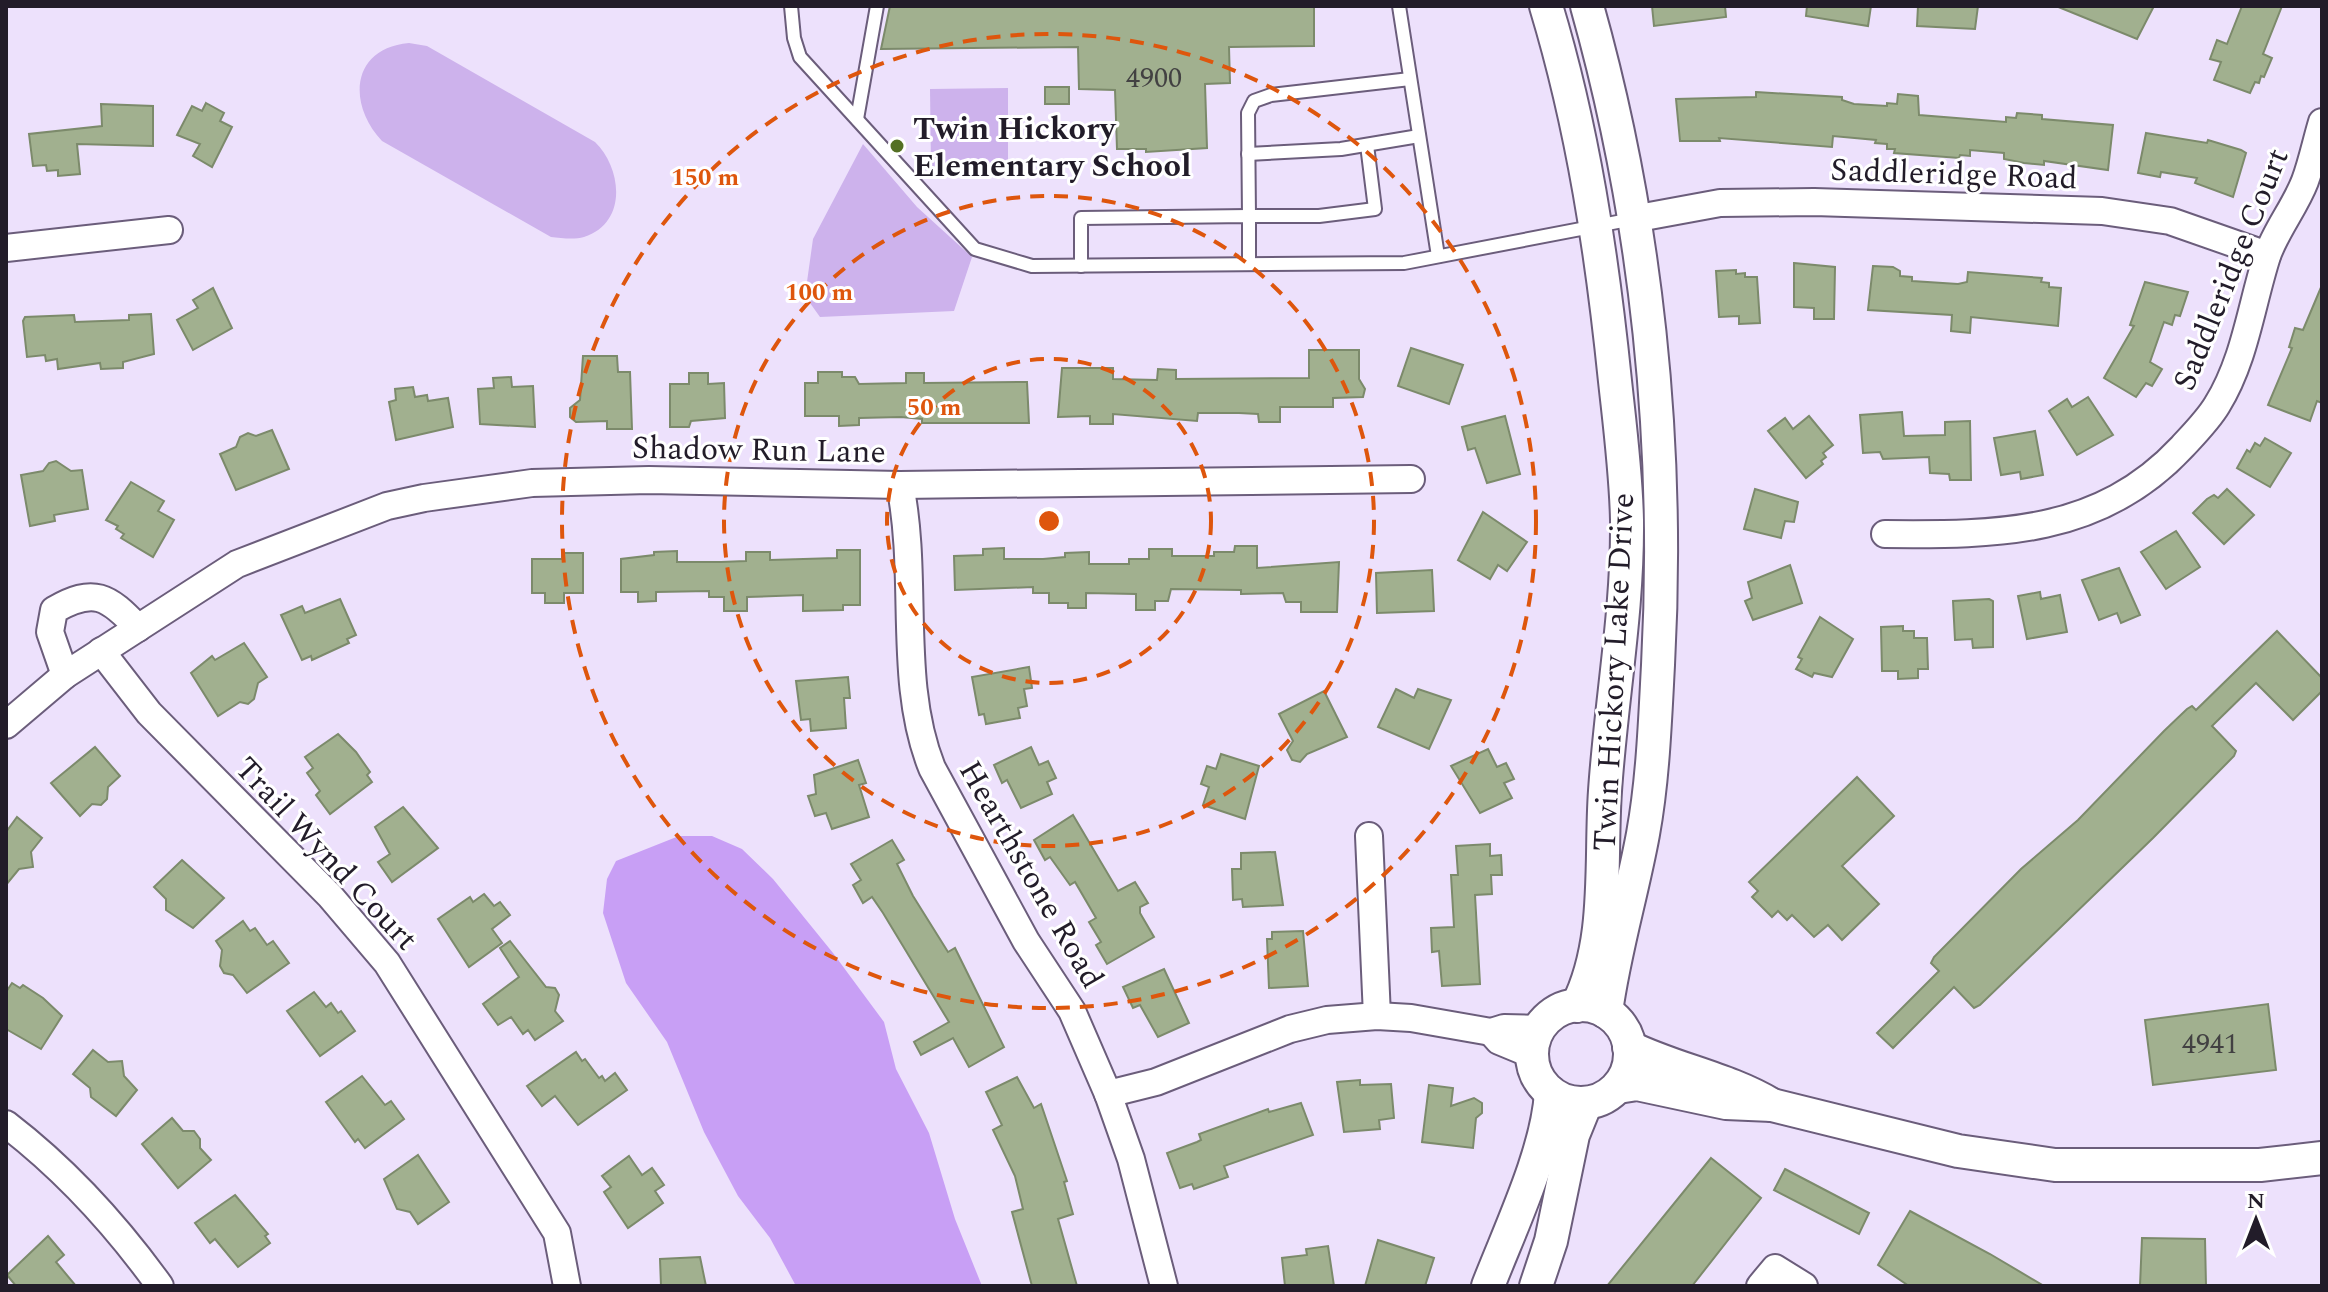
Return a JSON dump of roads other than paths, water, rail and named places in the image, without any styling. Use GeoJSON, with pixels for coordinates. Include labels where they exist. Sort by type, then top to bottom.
{"type":"FeatureCollection","features":[{"type":"Feature","properties":{"kind":"street","name":"Twin Hickory Lake Drive"},"geometry":{"type":"LineString","coordinates":[[1546,6],[1573,108],[1595,226],[1613,361],[1627,522],[1591,1009]]}},
{"type":"Feature","properties":{"kind":"street","name":"Twin Hickory Lake Drive"},"geometry":{"type":"LineString","coordinates":[[1587,6],[1618,129],[1651,346],[1657,423],[1661,614],[1643,834],[1612,967],[1591,1009]]}},
{"type":"Feature","properties":{"kind":"street","name":"Saddleridge Court"},"geometry":{"type":"LineString","coordinates":[[1885,534],[1951,535],[2034,529],[2074,517],[2133,490],[2164,466],[2217,405],[2246,338],[2267,255],[2305,181],[2322,122]]}},
{"type":"Feature","properties":{"kind":"street","name":"Saddleridge Road"},"geometry":{"type":"LineString","coordinates":[[1633,219],[1720,203],[1814,202],[2102,211],[2170,221],[2267,255]]}},
{"type":"Feature","properties":{"kind":"street"},"geometry":{"type":"LineString","coordinates":[[6,248],[169,230]]}},
{"type":"Feature","properties":{"kind":"street","name":"Shadow Run Lane"},"geometry":{"type":"LineString","coordinates":[[6,725],[65,675],[237,564],[387,506],[424,498],[532,483],[649,480],[900,485],[1411,479]]}},
{"type":"Feature","properties":{"kind":"street","name":"Hearthstone Road"},"geometry":{"type":"LineString","coordinates":[[900,485],[909,530],[913,697],[920,738],[932,768],[1026,941],[1072,1011],[1108,1094],[1131,1159],[1164,1286]]}},
{"type":"Feature","properties":{"kind":"street"},"geometry":{"type":"LineString","coordinates":[[65,675],[50,632],[54,610],[76,597],[102,597],[119,608],[138,628]]}},
{"type":"Feature","properties":{"kind":"street","name":"Trail Wynd Court"},"geometry":{"type":"LineString","coordinates":[[101,651],[149,713],[330,896],[387,963],[557,1233],[567,1286]]}},
{"type":"Feature","properties":{"kind":"street"},"geometry":{"type":"LineString","coordinates":[[1369,836],[1377,1016]]}},
{"type":"Feature","properties":{"kind":"street"},"geometry":{"type":"LineString","coordinates":[[1591,1009],[1626,1034],[1629,1064],[1618,1087],[1608,1095],[1586,1103],[1572,1102],[1551,1093],[1535,1070],[1536,1042],[1549,1017],[1591,1009]]}},
{"type":"Feature","properties":{"kind":"street"},"geometry":{"type":"LineString","coordinates":[[1108,1094],[1156,1082],[1290,1029],[1327,1020],[1377,1016],[1411,1018],[1491,1032],[1499,1041],[1536,1042]]}},
{"type":"Feature","properties":{"kind":"street"},"geometry":{"type":"LineString","coordinates":[[1629,1047],[1673,1067],[1733,1083],[1772,1105]]}},
{"type":"Feature","properties":{"kind":"street"},"geometry":{"type":"LineString","coordinates":[[1618,1087],[1637,1084],[1726,1103],[1772,1105],[1958,1151],[2055,1165],[2244,1165],[2322,1158]]}},
{"type":"Feature","properties":{"kind":"street"},"geometry":{"type":"LineString","coordinates":[[1488,1286],[1528,1188],[1550,1110],[1551,1093]]}},
{"type":"Feature","properties":{"kind":"street"},"geometry":{"type":"LineString","coordinates":[[1536,1286],[1560,1204],[1569,1151],[1586,1103]]}},
{"type":"Feature","properties":{"kind":"street"},"geometry":{"type":"LineString","coordinates":[[6,1124],[43,1152],[95,1205],[160,1286]]}},
{"type":"Feature","properties":{"kind":"street"},"geometry":{"type":"LineString","coordinates":[[1760,1286],[1775,1268],[1804,1286]]}},
{"type":"Feature","properties":{"kind":"lane"},"geometry":{"type":"LineString","coordinates":[[791,6],[800,57],[975,249],[1032,266],[1404,263],[1633,219]]}},
{"type":"Feature","properties":{"kind":"lane"},"geometry":{"type":"LineString","coordinates":[[857,119],[877,6]]}},
{"type":"Feature","properties":{"kind":"lane"},"geometry":{"type":"LineString","coordinates":[[1399,6],[1438,256]]}},
{"type":"Feature","properties":{"kind":"lane"},"geometry":{"type":"LineString","coordinates":[[1249,264],[1248,113],[1254,101],[1271,95],[1410,79]]}},
{"type":"Feature","properties":{"kind":"lane"},"geometry":{"type":"LineString","coordinates":[[1248,154],[1367,145],[1419,136]]}},
{"type":"Feature","properties":{"kind":"lane"},"geometry":{"type":"LineString","coordinates":[[1081,266],[1081,218],[1319,216],[1375,209],[1367,145]]}},
{"type":"Feature","properties":{"kind":"place","name":"Twin Hickory Elementary School"},"geometry":{"type":"Point","coordinates":[897,146]}}]}
